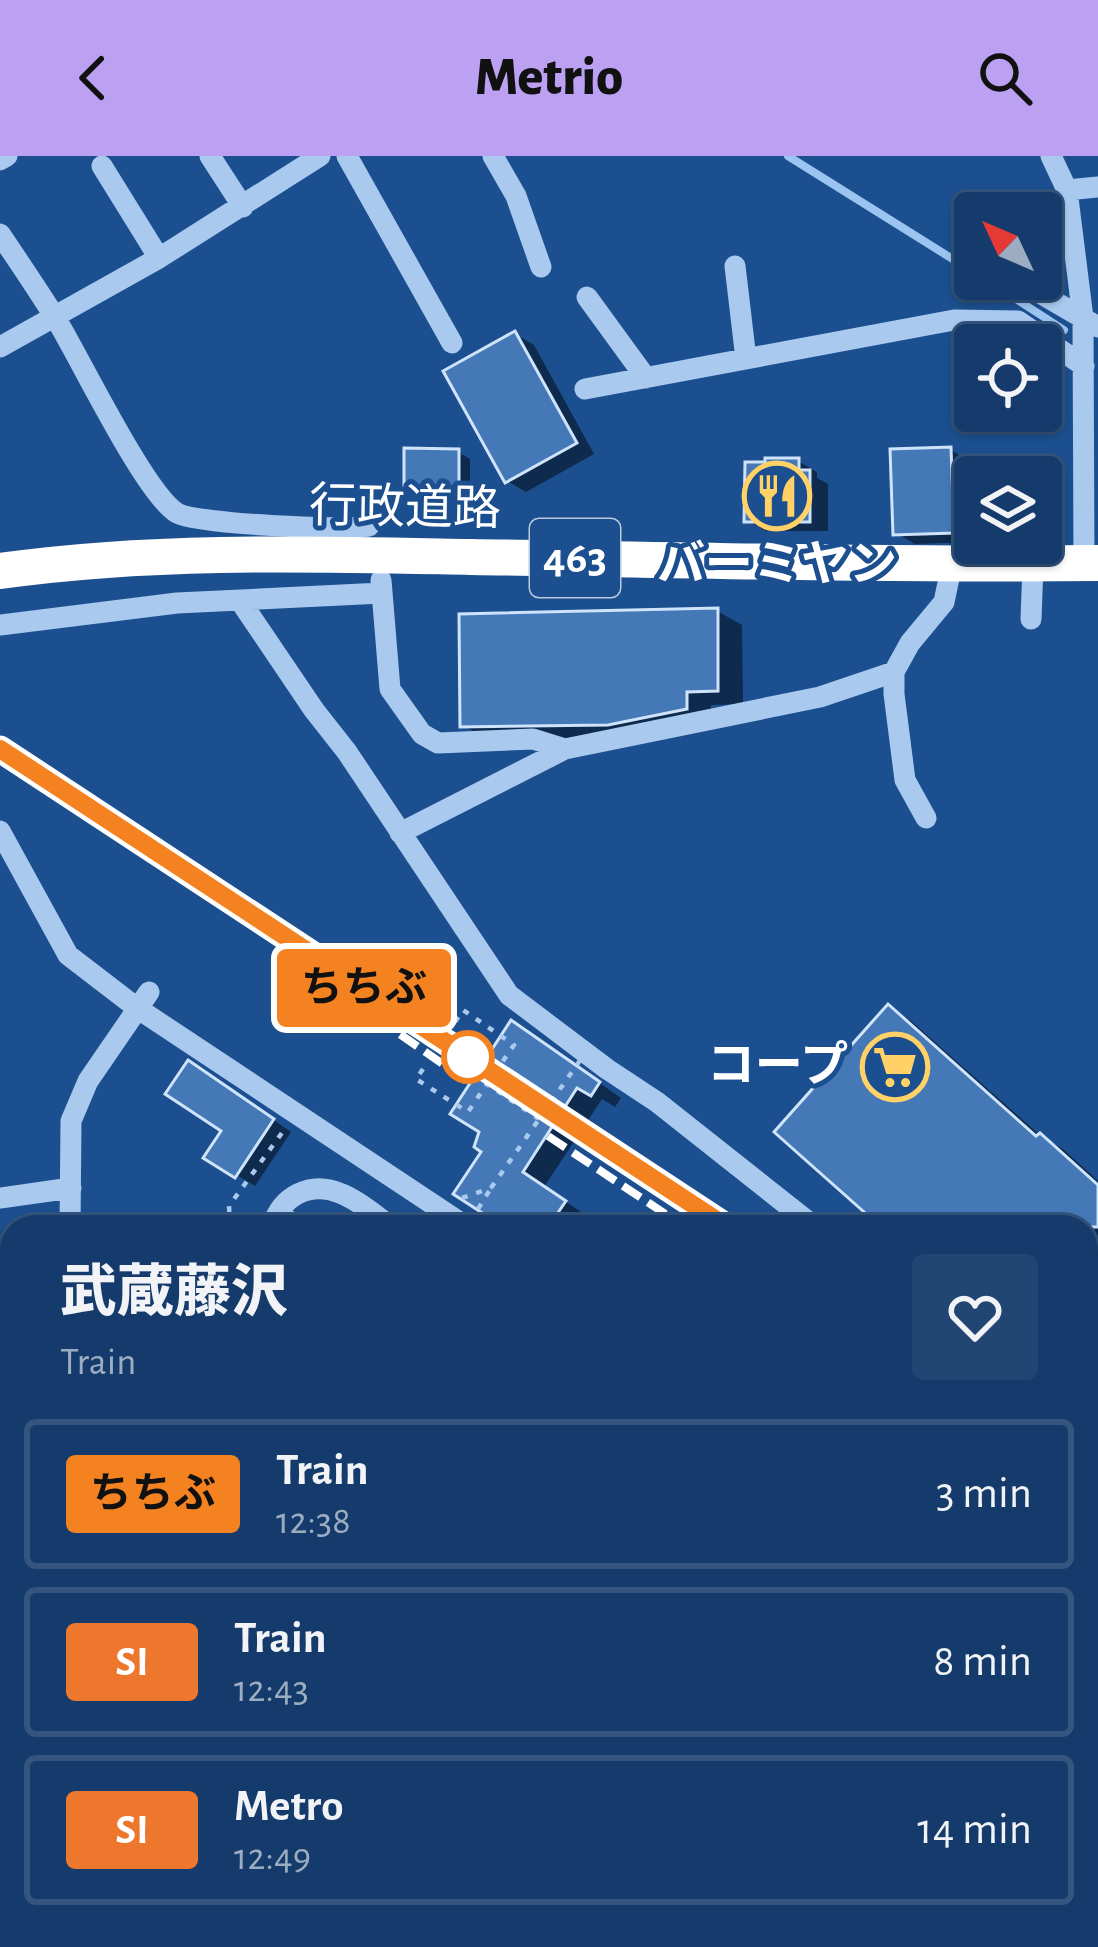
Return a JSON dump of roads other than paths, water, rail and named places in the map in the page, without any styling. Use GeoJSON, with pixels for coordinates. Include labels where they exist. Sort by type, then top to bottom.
{"type":"FeatureCollection","features":[{"type":"Feature","properties":{"kind":"highway","name":"行政道路"},"geometry":{"type":"LineString","coordinates":[[0,571],[53,563],[375,541],[952,564],[1091,563]]}},
{"type":"Feature","properties":{"kind":"street"},"geometry":{"type":"LineString","coordinates":[[210,156],[243,207]]}},
{"type":"Feature","properties":{"kind":"street"},"geometry":{"type":"LineString","coordinates":[[0,347],[159,258],[320,156]]}},
{"type":"Feature","properties":{"kind":"street"},"geometry":{"type":"LineString","coordinates":[[347,156],[452,343]]}},
{"type":"Feature","properties":{"kind":"street"},"geometry":{"type":"LineString","coordinates":[[493,156],[516,196],[541,267]]}},
{"type":"Feature","properties":{"kind":"street"},"geometry":{"type":"LineString","coordinates":[[1051,156],[1067,190],[1090,322],[1084,366],[1091,563]]}},
{"type":"Feature","properties":{"kind":"street"},"geometry":{"type":"LineString","coordinates":[[102,166],[159,258]]}},
{"type":"Feature","properties":{"kind":"street"},"geometry":{"type":"LineString","coordinates":[[1067,190],[1098,187]]}},
{"type":"Feature","properties":{"kind":"street"},"geometry":{"type":"LineString","coordinates":[[0,234],[55,318],[140,466],[174,512],[375,541],[390,689],[422,734],[439,743],[533,739],[565,749]]}},
{"type":"Feature","properties":{"kind":"street"},"geometry":{"type":"LineString","coordinates":[[735,266],[746,359]]}},
{"type":"Feature","properties":{"kind":"street"},"geometry":{"type":"LineString","coordinates":[[587,297],[646,377]]}},
{"type":"Feature","properties":{"kind":"street"},"geometry":{"type":"LineString","coordinates":[[1052,300],[1090,322]]}},
{"type":"Feature","properties":{"kind":"street"},"geometry":{"type":"LineString","coordinates":[[585,389],[954,320],[1018,321],[1084,366]]}},
{"type":"Feature","properties":{"kind":"street"},"geometry":{"type":"LineString","coordinates":[[926,818],[905,780],[894,672],[910,643],[944,602],[952,564]]}},
{"type":"Feature","properties":{"kind":"street"},"geometry":{"type":"LineString","coordinates":[[1031,619],[1033,565]]}},
{"type":"Feature","properties":{"kind":"street"},"geometry":{"type":"LineString","coordinates":[[0,625],[177,603],[382,593]]}},
{"type":"Feature","properties":{"kind":"street"},"geometry":{"type":"LineString","coordinates":[[241,602],[509,995],[657,1102],[800,1215]]}},
{"type":"Feature","properties":{"kind":"street"},"geometry":{"type":"LineString","coordinates":[[400,832],[565,749],[820,697],[894,672]]}},
{"type":"Feature","properties":{"kind":"street"},"geometry":{"type":"LineString","coordinates":[[0,831],[8,862],[68,956],[143,1000],[460,1215]]}},
{"type":"Feature","properties":{"kind":"street"},"geometry":{"type":"LineString","coordinates":[[70,1215],[71,1121],[88,1081],[143,1000]]}},
{"type":"Feature","properties":{"kind":"street"},"geometry":{"type":"LineString","coordinates":[[0,1198],[71,1188]]}},
{"type":"Feature","properties":{"kind":"street"},"geometry":{"type":"LineString","coordinates":[[278,1215],[287,1198],[319,1189],[341,1194],[373,1215]]}},
{"type":"Feature","properties":{"kind":"waterway"},"geometry":{"type":"LineString","coordinates":[[788,156],[954,260]]}},
{"type":"Feature","properties":{"kind":"waterway"},"geometry":{"type":"LineString","coordinates":[[1018,300],[1064,330]]}},
{"type":"Feature","properties":{"kind":"railway"},"geometry":{"type":"LineString","coordinates":[[0,749],[477,1063]]}},
{"type":"Feature","properties":{"kind":"railway"},"geometry":{"type":"LineString","coordinates":[[351,1000],[467,1081]]}},
{"type":"Feature","properties":{"kind":"railway"},"geometry":{"type":"LineString","coordinates":[[560,1117],[709,1215]]}},
{"type":"Feature","properties":{"kind":"railway"},"geometry":{"type":"LineString","coordinates":[[548,1136],[667,1215]]}},
{"type":"Feature","properties":{"kind":"train","name":"ちちぶ"},"geometry":{"type":"LineString","coordinates":[[0,749],[709,1215]]}},
{"type":"Feature","properties":{"kind":"place","name":"バーミヤン"},"geometry":{"type":"Point","coordinates":[777,496]}},
{"type":"Feature","properties":{"kind":"place","name":"コープ"},"geometry":{"type":"Point","coordinates":[895,1067]}}]}
